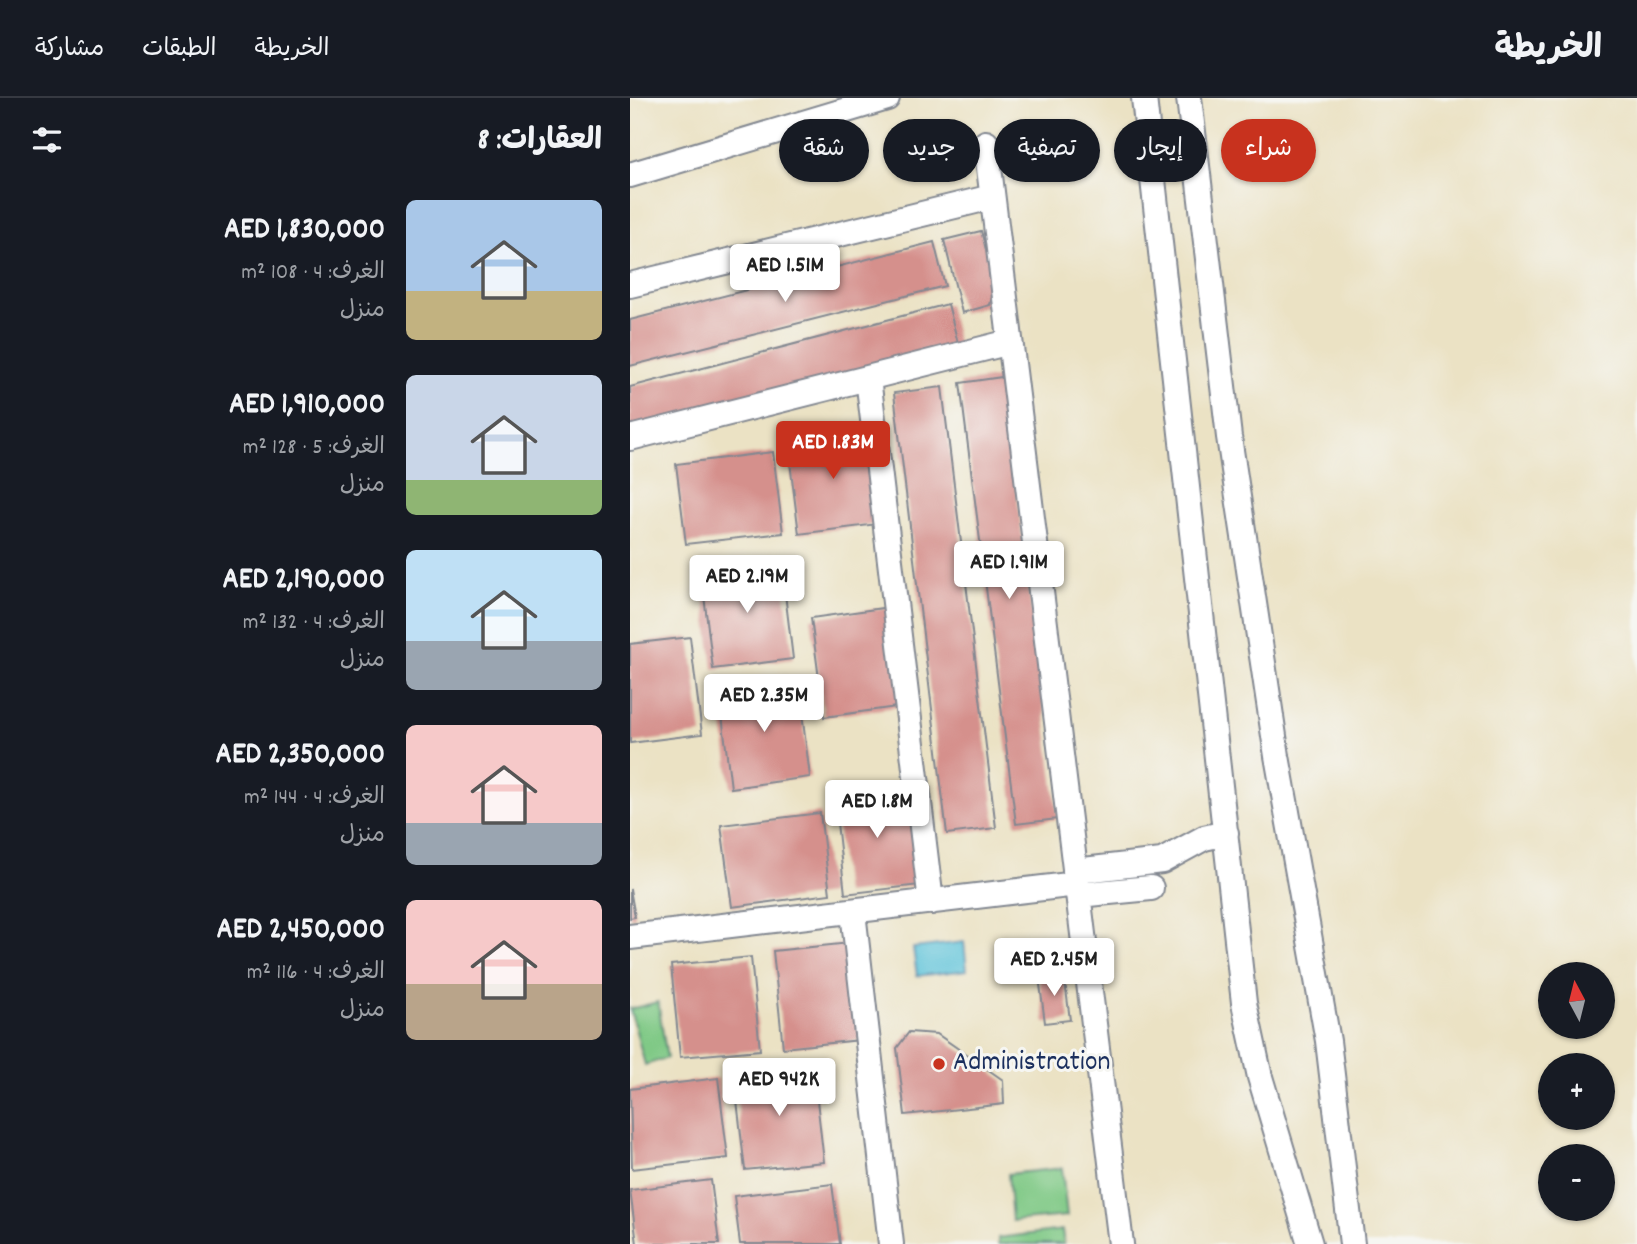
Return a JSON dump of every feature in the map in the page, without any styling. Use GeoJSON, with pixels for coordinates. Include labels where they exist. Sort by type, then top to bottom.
{"type":"FeatureCollection","features":[{"type":"Feature","properties":{"kind":"street"},"geometry":{"type":"LineString","coordinates":[[630,174],[887,98]]}},
{"type":"Feature","properties":{"kind":"street"},"geometry":{"type":"LineString","coordinates":[[1144,98],[1251,1040],[1310,1244]]}},
{"type":"Feature","properties":{"kind":"street"},"geometry":{"type":"LineString","coordinates":[[1189,98],[1229,437],[1277,756],[1328,1041],[1352,1244]]}},
{"type":"Feature","properties":{"kind":"street"},"geometry":{"type":"LineString","coordinates":[[986,143],[1121,1244]]}},
{"type":"Feature","properties":{"kind":"street"},"geometry":{"type":"LineString","coordinates":[[630,285],[992,197]]}},
{"type":"Feature","properties":{"kind":"street"},"geometry":{"type":"LineString","coordinates":[[630,438],[1010,342]]}},
{"type":"Feature","properties":{"kind":"street"},"geometry":{"type":"LineString","coordinates":[[868,378],[931,902]]}},
{"type":"Feature","properties":{"kind":"street"},"geometry":{"type":"LineString","coordinates":[[630,937],[1076,883],[1163,861],[1204,838],[1226,833]]}},
{"type":"Feature","properties":{"kind":"street"},"geometry":{"type":"LineString","coordinates":[[1076,883],[1151,888]]}},
{"type":"Feature","properties":{"kind":"street"},"geometry":{"type":"LineString","coordinates":[[853,912],[891,1244]]}},
{"type":"Feature","properties":{"kind":"green space"},"geometry":{"type":"Polygon","coordinates":[[[658,1002],[667,1058],[645,1065],[630,1009],[658,1002]]]}},
{"type":"Feature","properties":{"kind":"green space"},"geometry":{"type":"Polygon","coordinates":[[[1062,1168],[1067,1216],[1012,1221],[1008,1174],[1062,1168]]]}},
{"type":"Feature","properties":{"kind":"green space"},"geometry":{"type":"Polygon","coordinates":[[[1062,1230],[1064,1244],[998,1244],[998,1238],[1062,1230]]]}},
{"type":"Feature","properties":{"kind":"water"},"geometry":{"type":"Polygon","coordinates":[[[964,942],[967,970],[917,976],[913,948],[964,942]]]}},
{"type":"Feature","properties":{"kind":"building"},"geometry":{"type":"Polygon","coordinates":[[[981,231],[995,283],[990,305],[962,313],[944,240],[981,231]]]}},
{"type":"Feature","properties":{"kind":"building"},"geometry":{"type":"Polygon","coordinates":[[[934,242],[945,286],[630,366],[630,320],[934,242]]]}},
{"type":"Feature","properties":{"kind":"building"},"geometry":{"type":"Polygon","coordinates":[[[948,304],[959,347],[630,433],[630,387],[948,304]]]}},
{"type":"Feature","properties":{"kind":"building"},"geometry":{"type":"Polygon","coordinates":[[[1002,377],[1058,819],[1016,824],[960,383],[1002,377]]]}},
{"type":"Feature","properties":{"kind":"building"},"geometry":{"type":"Polygon","coordinates":[[[942,387],[996,828],[947,834],[894,393],[942,387]]]}},
{"type":"Feature","properties":{"kind":"building"},"geometry":{"type":"Polygon","coordinates":[[[867,428],[878,524],[799,534],[787,438],[867,428]]]}},
{"type":"Feature","properties":{"kind":"building"},"geometry":{"type":"Polygon","coordinates":[[[773,452],[783,533],[686,544],[676,464],[773,452]]]}},
{"type":"Feature","properties":{"kind":"building"},"geometry":{"type":"Polygon","coordinates":[[[781,561],[793,659],[713,669],[701,571],[781,561]]]}},
{"type":"Feature","properties":{"kind":"building"},"geometry":{"type":"Polygon","coordinates":[[[890,607],[904,706],[824,717],[811,618],[890,607]]]}},
{"type":"Feature","properties":{"kind":"building"},"geometry":{"type":"Polygon","coordinates":[[[690,637],[702,734],[630,743],[630,644],[690,637]]]}},
{"type":"Feature","properties":{"kind":"building"},"geometry":{"type":"Polygon","coordinates":[[[798,681],[810,777],[731,788],[719,691],[798,681]]]}},
{"type":"Feature","properties":{"kind":"building"},"geometry":{"type":"Polygon","coordinates":[[[909,787],[920,885],[845,894],[834,796],[909,787]]]}},
{"type":"Feature","properties":{"kind":"building"},"geometry":{"type":"Polygon","coordinates":[[[820,813],[830,894],[732,907],[721,825],[820,813]]]}},
{"type":"Feature","properties":{"kind":"building"},"geometry":{"type":"Polygon","coordinates":[[[630,889],[635,917],[630,918],[630,889]]]}},
{"type":"Feature","properties":{"kind":"building"},"geometry":{"type":"Polygon","coordinates":[[[850,943],[860,1040],[783,1048],[773,951],[850,943]]]}},
{"type":"Feature","properties":{"kind":"building"},"geometry":{"type":"Polygon","coordinates":[[[751,957],[760,1050],[680,1057],[671,965],[751,957]]]}},
{"type":"Feature","properties":{"kind":"building"},"geometry":{"type":"Polygon","coordinates":[[[1064,974],[1070,1020],[1045,1023],[1039,977],[1064,974]]]}},
{"type":"Feature","properties":{"kind":"building","name":"Administration"},"geometry":{"type":"Polygon","coordinates":[[[909,1032],[937,1034],[1003,1080],[1004,1104],[905,1115],[897,1048],[909,1032]]]}},
{"type":"Feature","properties":{"kind":"building"},"geometry":{"type":"Polygon","coordinates":[[[813,1065],[824,1162],[745,1170],[734,1074],[813,1065]]]}},
{"type":"Feature","properties":{"kind":"building"},"geometry":{"type":"Polygon","coordinates":[[[718,1078],[728,1158],[632,1169],[630,1089],[718,1078]]]}},
{"type":"Feature","properties":{"kind":"building"},"geometry":{"type":"Polygon","coordinates":[[[711,1180],[719,1244],[637,1244],[630,1190],[711,1180]]]}},
{"type":"Feature","properties":{"kind":"building"},"geometry":{"type":"Polygon","coordinates":[[[832,1184],[840,1244],[740,1244],[734,1196],[832,1184]]]}},
{"type":"Feature","properties":{"kind":"place","name":"Administration"},"geometry":{"type":"Point","coordinates":[939,1064]}}]}
